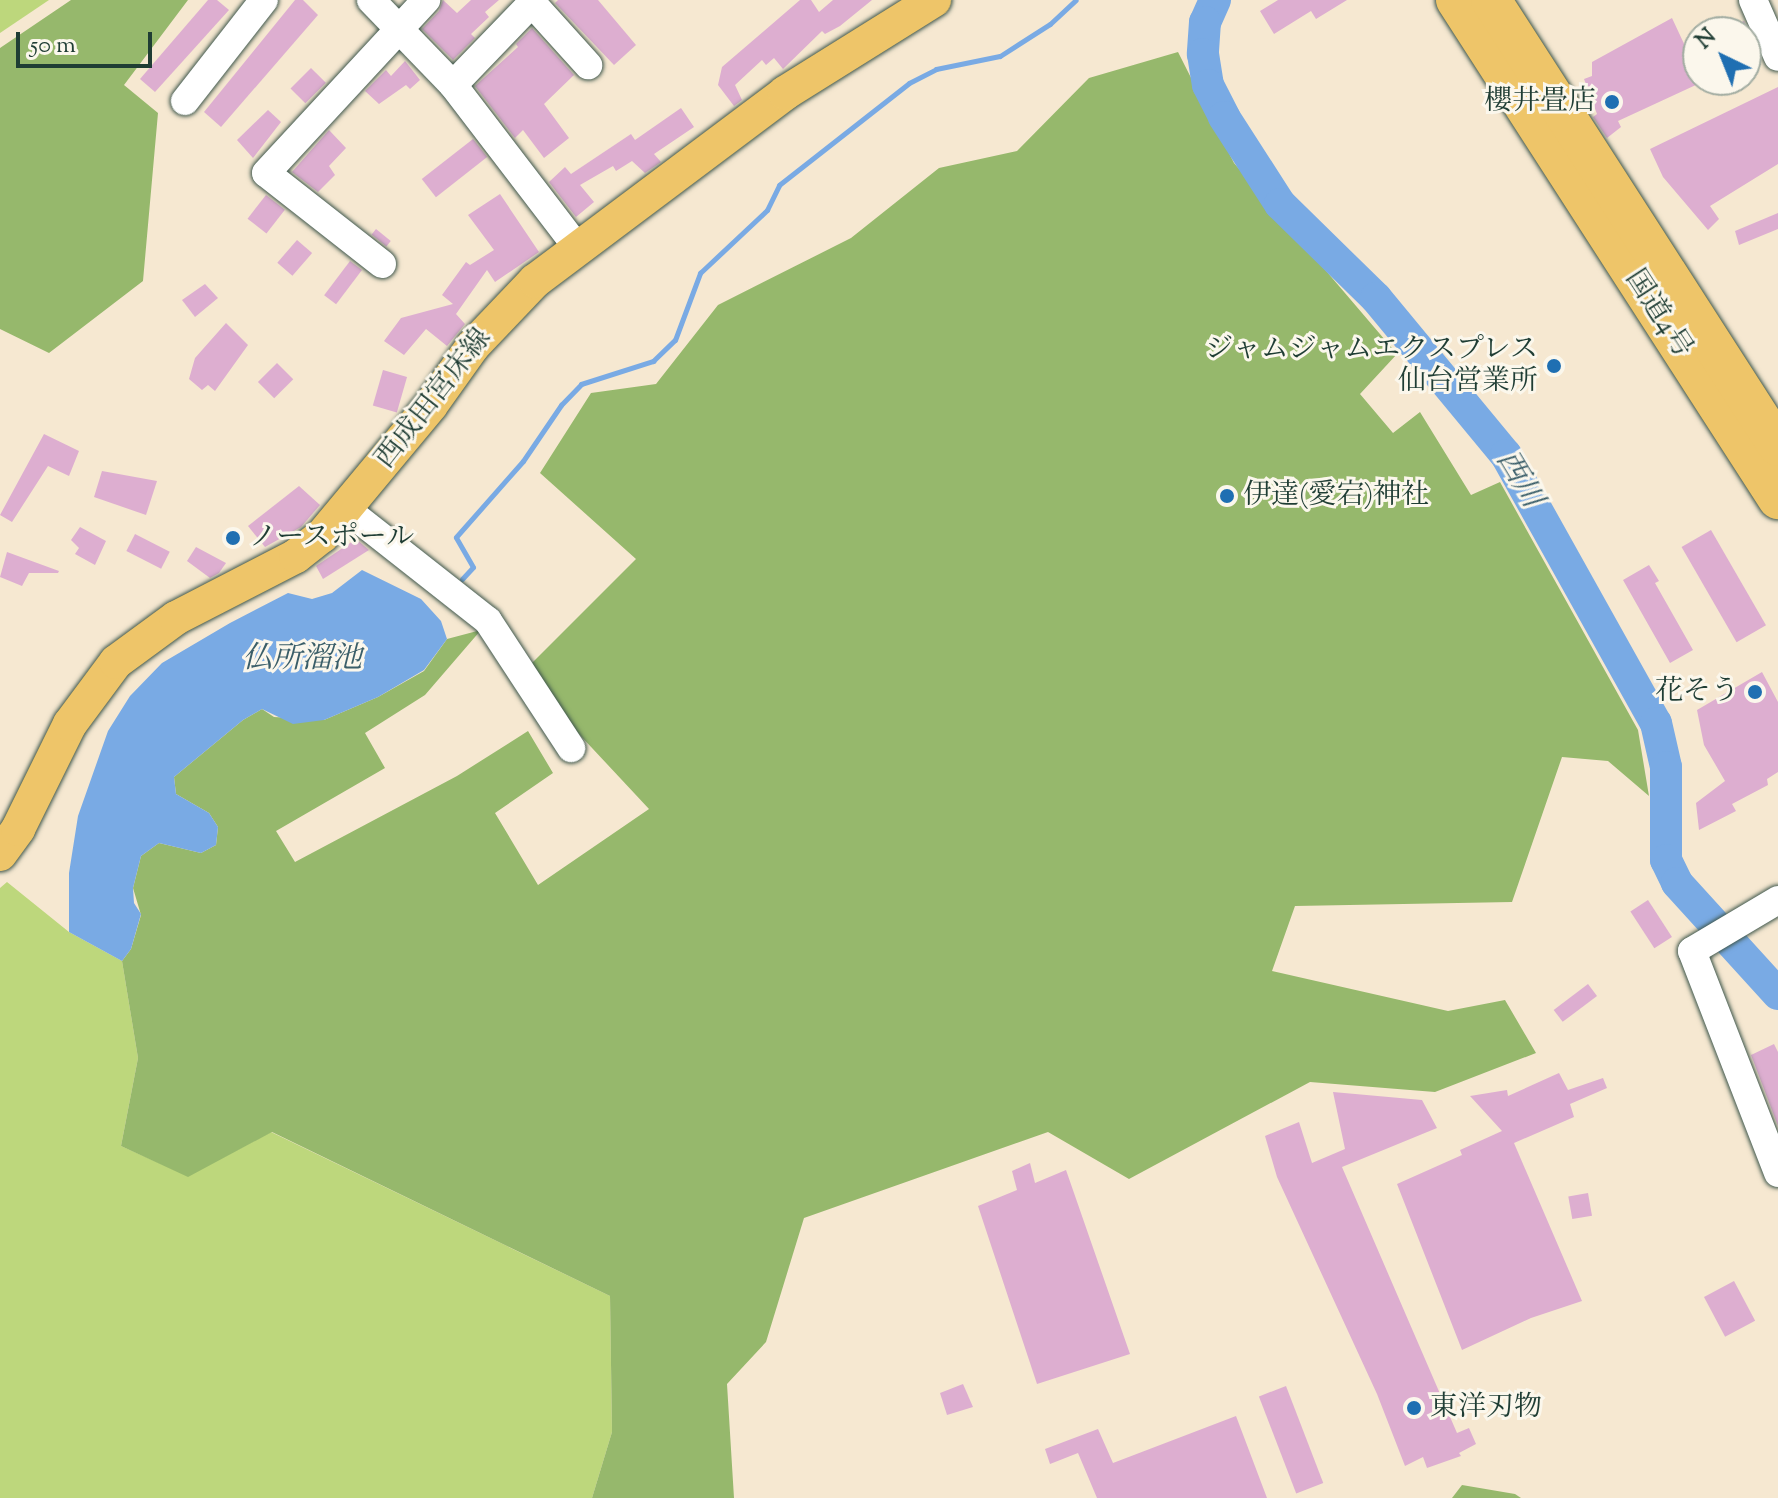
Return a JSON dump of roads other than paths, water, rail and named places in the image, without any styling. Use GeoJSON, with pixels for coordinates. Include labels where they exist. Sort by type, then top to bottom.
{"type":"FeatureCollection","features":[{"type":"Feature","properties":{"kind":"highway"},"geometry":{"type":"LineString","coordinates":[[1456,0],[1551,123]]}},
{"type":"Feature","properties":{"kind":"highway"},"geometry":{"type":"LineString","coordinates":[[1491,0],[1551,123]]}},
{"type":"Feature","properties":{"kind":"highway"},"geometry":{"type":"LineString","coordinates":[[1519,0],[1551,123]]}},
{"type":"Feature","properties":{"kind":"highway","name":"国道4号"},"geometry":{"type":"LineString","coordinates":[[1551,123],[1778,446]]}},
{"type":"Feature","properties":{"kind":"highway","name":"国道4号"},"geometry":{"type":"LineString","coordinates":[[1551,123],[1778,499]]}},
{"type":"Feature","properties":{"kind":"main road","name":"西成田宮床線"},"geometry":{"type":"LineString","coordinates":[[0,854],[18,829],[70,724],[116,662],[176,618],[296,556],[322,536],[347,510],[504,310],[577,247],[785,93],[934,0]]}},
{"type":"Feature","properties":{"kind":"street"},"geometry":{"type":"LineString","coordinates":[[185,101],[264,0]]}},
{"type":"Feature","properties":{"kind":"street"},"geometry":{"type":"LineString","coordinates":[[371,0],[453,85],[577,247]]}},
{"type":"Feature","properties":{"kind":"street"},"geometry":{"type":"LineString","coordinates":[[382,264],[266,173],[426,0]]}},
{"type":"Feature","properties":{"kind":"street"},"geometry":{"type":"LineString","coordinates":[[1753,0],[1778,57]]}},
{"type":"Feature","properties":{"kind":"street"},"geometry":{"type":"LineString","coordinates":[[453,85],[532,3],[588,65]]}},
{"type":"Feature","properties":{"kind":"street"},"geometry":{"type":"LineString","coordinates":[[347,510],[488,621],[571,748]]}},
{"type":"Feature","properties":{"kind":"street"},"geometry":{"type":"LineString","coordinates":[[1778,900],[1692,951],[1778,1173]]}},
{"type":"Feature","properties":{"kind":"water","name":"仏所溜池"},"geometry":{"type":"Polygon","coordinates":[[[362,570],[421,599],[441,621],[447,639],[424,670],[378,697],[324,720],[293,724],[262,709],[243,720],[174,777],[176,794],[209,813],[218,827],[216,845],[201,853],[159,843],[141,856],[133,888],[134,903],[141,914],[131,949],[122,961],[69,932],[69,873],[78,816],[108,731],[130,696],[162,663],[230,623],[288,593],[312,599],[332,593],[362,570]]]}},
{"type":"Feature","properties":{"kind":"waterway"},"geometry":{"type":"LineString","coordinates":[[462,579],[473,567],[456,537],[523,461],[561,405],[581,384],[653,361],[675,340],[700,273],[767,210],[779,185],[909,83],[936,69],[1000,56],[1050,24],[1076,0]]}},
{"type":"Feature","properties":{"kind":"waterway","name":"西川"},"geometry":{"type":"LineString","coordinates":[[1215,0],[1205,22],[1203,54],[1208,85],[1224,117],[1280,204],[1376,298],[1506,455],[1656,723],[1666,767],[1666,860],[1677,883],[1778,994]]}},
{"type":"Feature","properties":{"kind":"place","name":"櫻井畳店"},"geometry":{"type":"Point","coordinates":[1612,102]}},
{"type":"Feature","properties":{"kind":"place","name":"ジャムジャムエクスプレス 仙台営業所"},"geometry":{"type":"Point","coordinates":[1554,366]}},
{"type":"Feature","properties":{"kind":"place","name":"伊達(愛宕)神社"},"geometry":{"type":"Point","coordinates":[1227,496]}},
{"type":"Feature","properties":{"kind":"place","name":"ノースポール"},"geometry":{"type":"Point","coordinates":[233,538]}},
{"type":"Feature","properties":{"kind":"place","name":"花そう"},"geometry":{"type":"Point","coordinates":[1755,692]}},
{"type":"Feature","properties":{"kind":"place","name":"東洋刃物"},"geometry":{"type":"Point","coordinates":[1414,1408]}}]}
